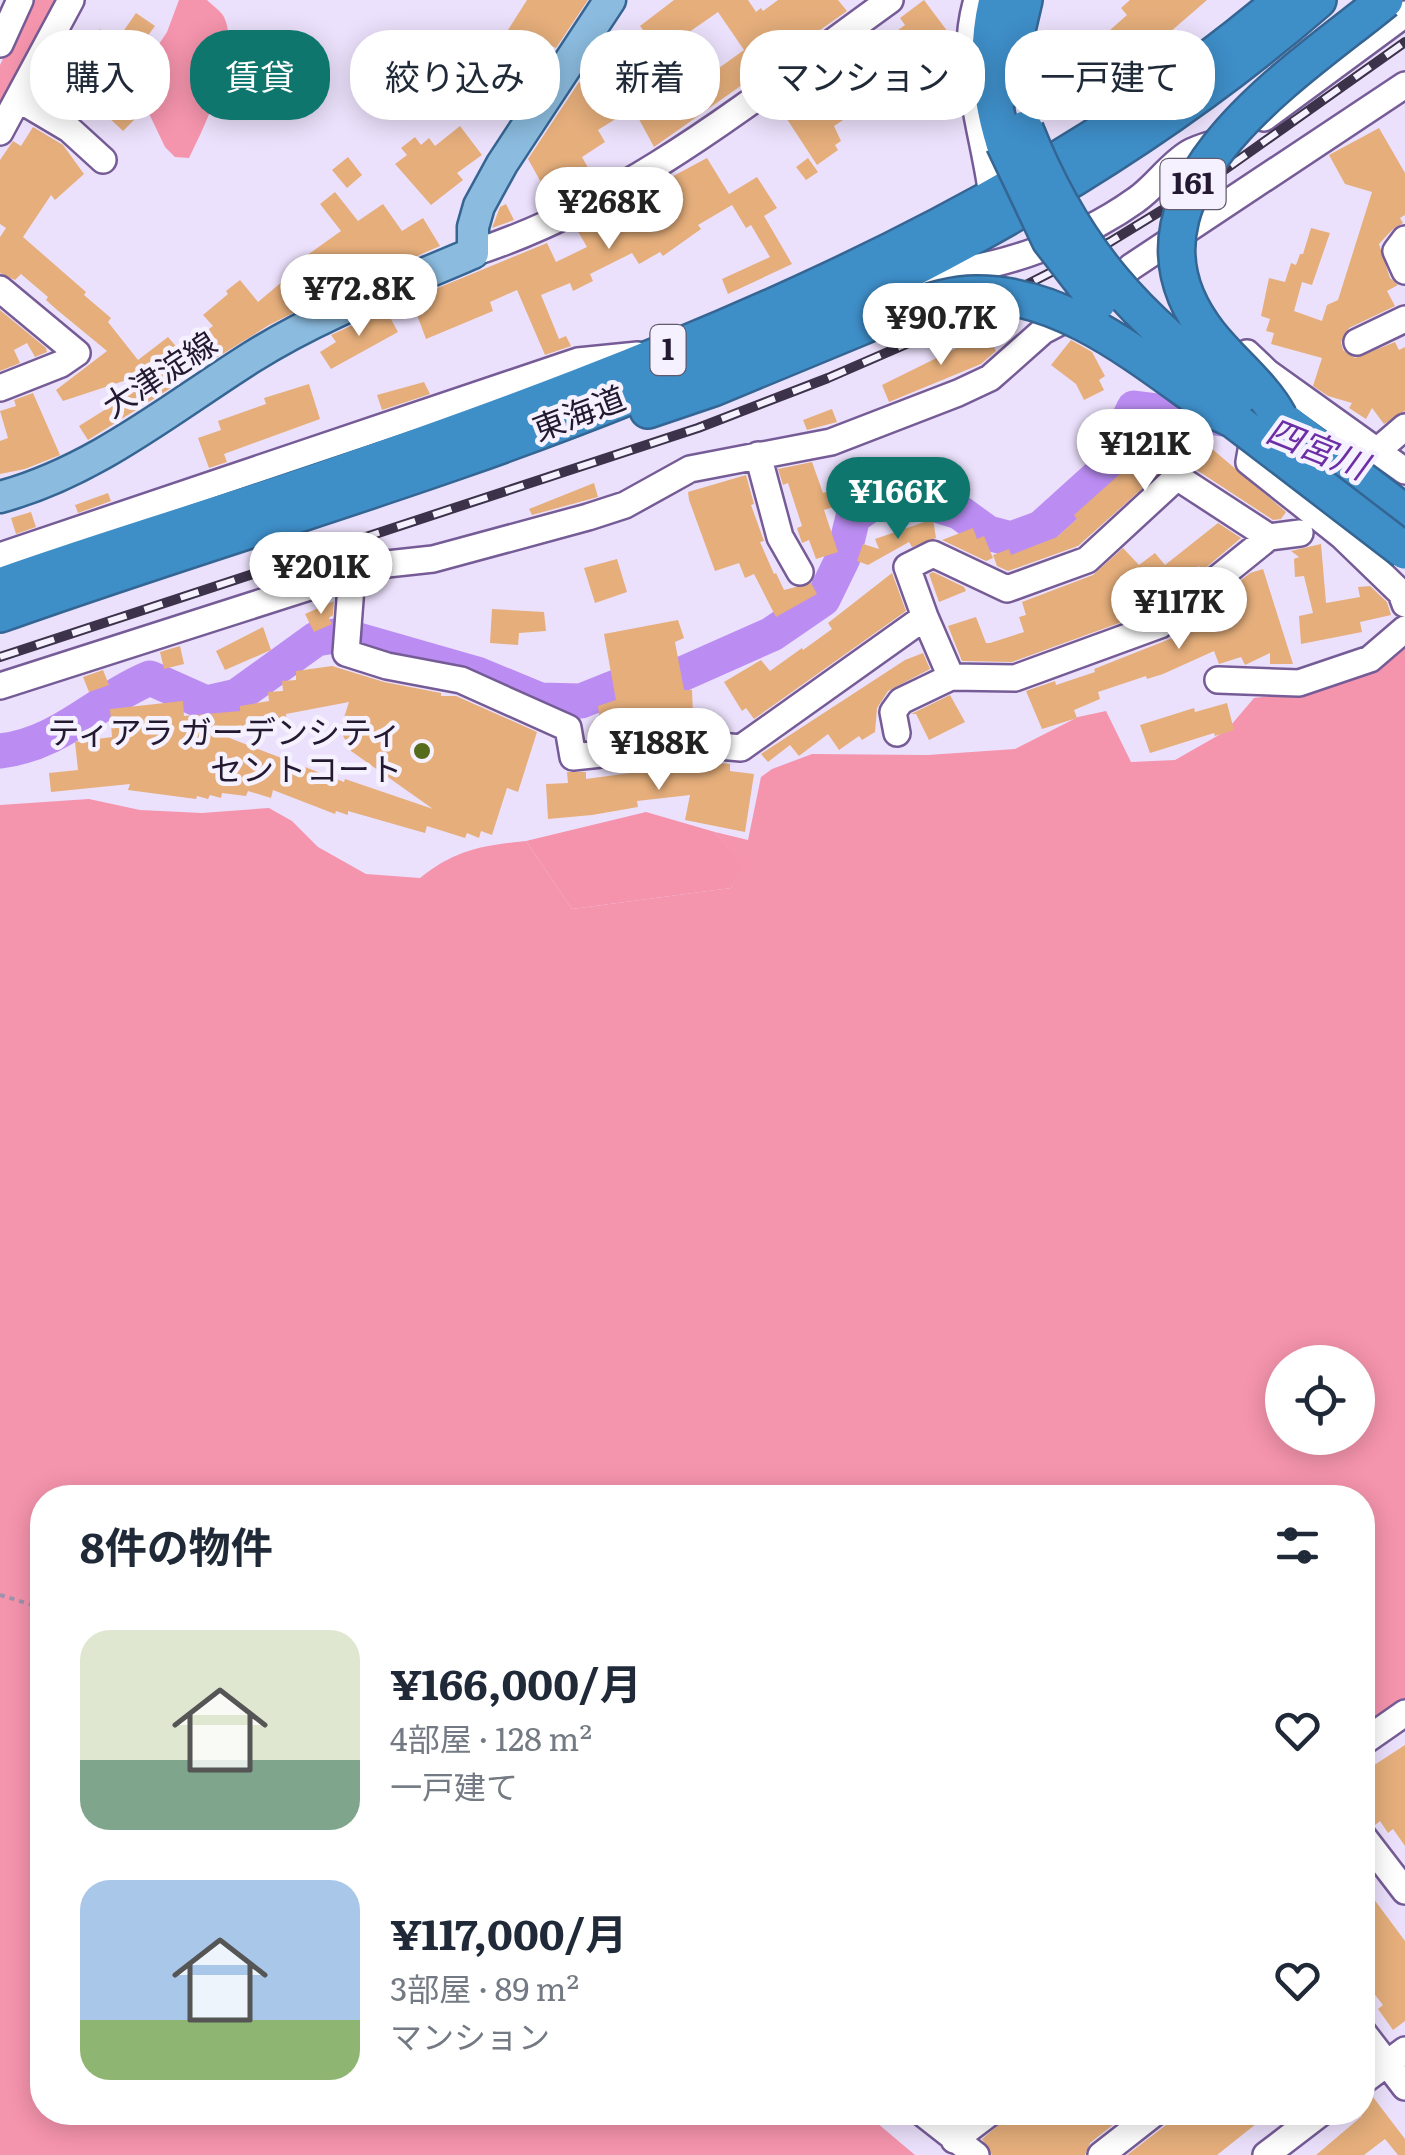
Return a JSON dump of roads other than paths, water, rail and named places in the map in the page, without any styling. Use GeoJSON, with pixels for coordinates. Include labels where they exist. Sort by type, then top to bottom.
{"type":"FeatureCollection","features":[{"type":"Feature","properties":{"kind":"highway","name":"161"},"geometry":{"type":"LineString","coordinates":[[997,0],[990,66],[996,116],[1014,136]]}},
{"type":"Feature","properties":{"kind":"highway","name":"161"},"geometry":{"type":"LineString","coordinates":[[1024,0],[1014,43],[1018,106],[1014,136],[1038,220],[1082,284],[1120,323],[1226,408],[1373,471],[1405,513]]}},
{"type":"Feature","properties":{"kind":"highway","name":"東海道"},"geometry":{"type":"LineString","coordinates":[[0,614],[470,456],[750,344],[909,270],[1101,162],[1186,107],[1259,52],[1318,0]]}},
{"type":"Feature","properties":{"kind":"highway","name":"161"},"geometry":{"type":"LineString","coordinates":[[1256,422],[1272,403],[1220,350],[1185,294],[1177,256],[1180,218],[1200,170],[1239,122],[1386,0]]}},
{"type":"Feature","properties":{"kind":"highway","name":"東海道"},"geometry":{"type":"LineString","coordinates":[[0,586],[346,471],[663,352],[819,285],[992,196],[1118,120],[1277,3]]}},
{"type":"Feature","properties":{"kind":"highway","name":"161"},"geometry":{"type":"LineString","coordinates":[[470,456],[568,436],[659,407],[894,312],[972,294],[1033,302],[1081,322],[1219,414],[1256,422]]}},
{"type":"Feature","properties":{"kind":"highway","name":"161"},"geometry":{"type":"LineString","coordinates":[[1373,471],[1405,550]]}},
{"type":"Feature","properties":{"kind":"highway"},"geometry":{"type":"LineString","coordinates":[[1373,471],[1371,477],[1405,498]]}},
{"type":"Feature","properties":{"kind":"highway"},"geometry":{"type":"LineString","coordinates":[[1373,471],[1339,516],[1405,574]]}},
{"type":"Feature","properties":{"kind":"main road"},"geometry":{"type":"LineString","coordinates":[[473,253],[473,227],[479,206],[502,164],[610,0]]}},
{"type":"Feature","properties":{"kind":"main road","name":"大津淀線"},"geometry":{"type":"LineString","coordinates":[[0,497],[30,489],[135,435],[292,334],[473,253]]}},
{"type":"Feature","properties":{"kind":"street"},"geometry":{"type":"LineString","coordinates":[[0,44],[20,0]]}},
{"type":"Feature","properties":{"kind":"street"},"geometry":{"type":"LineString","coordinates":[[0,132],[71,0]]}},
{"type":"Feature","properties":{"kind":"street"},"geometry":{"type":"LineString","coordinates":[[473,253],[556,218],[712,132],[890,0]]}},
{"type":"Feature","properties":{"kind":"street"},"geometry":{"type":"LineString","coordinates":[[977,0],[969,54],[974,109],[992,196]]}},
{"type":"Feature","properties":{"kind":"street"},"geometry":{"type":"LineString","coordinates":[[909,270],[938,274],[968,270],[1059,242],[1134,202],[1189,153],[1244,133],[1405,14]]}},
{"type":"Feature","properties":{"kind":"street"},"geometry":{"type":"LineString","coordinates":[[0,686],[378,565],[433,559],[588,517],[625,505],[690,469],[831,442],[958,393],[990,378],[1043,332],[1090,307],[1130,266],[1405,85]]}},
{"type":"Feature","properties":{"kind":"street"},"geometry":{"type":"LineString","coordinates":[[20,100],[69,128],[102,160]]}},
{"type":"Feature","properties":{"kind":"street"},"geometry":{"type":"LineString","coordinates":[[1191,226],[1196,279],[1218,326],[1373,471],[1405,428]]}},
{"type":"Feature","properties":{"kind":"street"},"geometry":{"type":"LineString","coordinates":[[1405,239],[1396,251],[1405,271]]}},
{"type":"Feature","properties":{"kind":"street"},"geometry":{"type":"LineString","coordinates":[[0,290],[77,354],[0,388]]}},
{"type":"Feature","properties":{"kind":"street"},"geometry":{"type":"LineString","coordinates":[[1357,342],[1405,319]]}},
{"type":"Feature","properties":{"kind":"street"},"geometry":{"type":"LineString","coordinates":[[1064,322],[1144,369],[1171,378],[1266,371]]}},
{"type":"Feature","properties":{"kind":"street"},"geometry":{"type":"LineString","coordinates":[[0,556],[578,361],[663,352]]}},
{"type":"Feature","properties":{"kind":"street"},"geometry":{"type":"LineString","coordinates":[[1266,371],[1248,462],[1342,536],[1400,593],[1405,604]]}},
{"type":"Feature","properties":{"kind":"street"},"geometry":{"type":"LineString","coordinates":[[758,456],[780,537],[800,572]]}},
{"type":"Feature","properties":{"kind":"street"},"geometry":{"type":"LineString","coordinates":[[951,677],[906,568],[933,554],[1006,589],[1087,560],[1177,477],[1269,536]]}},
{"type":"Feature","properties":{"kind":"street"},"geometry":{"type":"LineString","coordinates":[[896,733],[893,712],[901,701],[951,677],[1015,678],[1160,625],[1269,536],[1300,533]]}},
{"type":"Feature","properties":{"kind":"street"},"geometry":{"type":"LineString","coordinates":[[352,573],[346,653],[387,666],[461,680],[568,728],[573,757],[698,744],[741,748],[925,617]]}},
{"type":"Feature","properties":{"kind":"street"},"geometry":{"type":"LineString","coordinates":[[1218,680],[1300,683],[1370,659],[1405,629]]}},
{"type":"Feature","properties":{"kind":"street"},"geometry":{"type":"LineString","coordinates":[[1375,1734],[1405,1713]]}},
{"type":"Feature","properties":{"kind":"street"},"geometry":{"type":"LineString","coordinates":[[1375,1852],[1405,1890]]}},
{"type":"Feature","properties":{"kind":"street"},"geometry":{"type":"LineString","coordinates":[[1375,2041],[1396,2056],[1405,2087]]}},
{"type":"Feature","properties":{"kind":"street"},"geometry":{"type":"LineString","coordinates":[[1375,2072],[1396,2056]]}},
{"type":"Feature","properties":{"kind":"street"},"geometry":{"type":"LineString","coordinates":[[936,2125],[976,2155]]}},
{"type":"Feature","properties":{"kind":"street"},"geometry":{"type":"LineString","coordinates":[[954,2140],[974,2125]]}},
{"type":"Feature","properties":{"kind":"street"},"geometry":{"type":"LineString","coordinates":[[1102,2155],[1140,2125]]}},
{"type":"Feature","properties":{"kind":"street"},"geometry":{"type":"LineString","coordinates":[[1266,2155],[1305,2125]]}},
{"type":"Feature","properties":{"kind":"waterway","name":"四宮川"},"geometry":{"type":"LineString","coordinates":[[0,751],[42,740],[150,678],[206,703],[237,696],[316,639],[341,635],[477,674],[540,700],[581,701],[616,687],[673,678],[772,634],[823,599],[843,558],[853,517],[873,503],[930,503],[959,512],[988,533],[1011,539],[1041,528],[1103,472],[1134,408],[1238,421]]}},
{"type":"Feature","properties":{"kind":"railway"},"geometry":{"type":"LineString","coordinates":[[0,657],[698,428],[934,332],[1110,242],[1203,185],[1405,42]]}},
{"type":"Feature","properties":{"kind":"place","name":"ティアラ ガーデンシティ セントコート"},"geometry":{"type":"Point","coordinates":[422,751]}}]}
